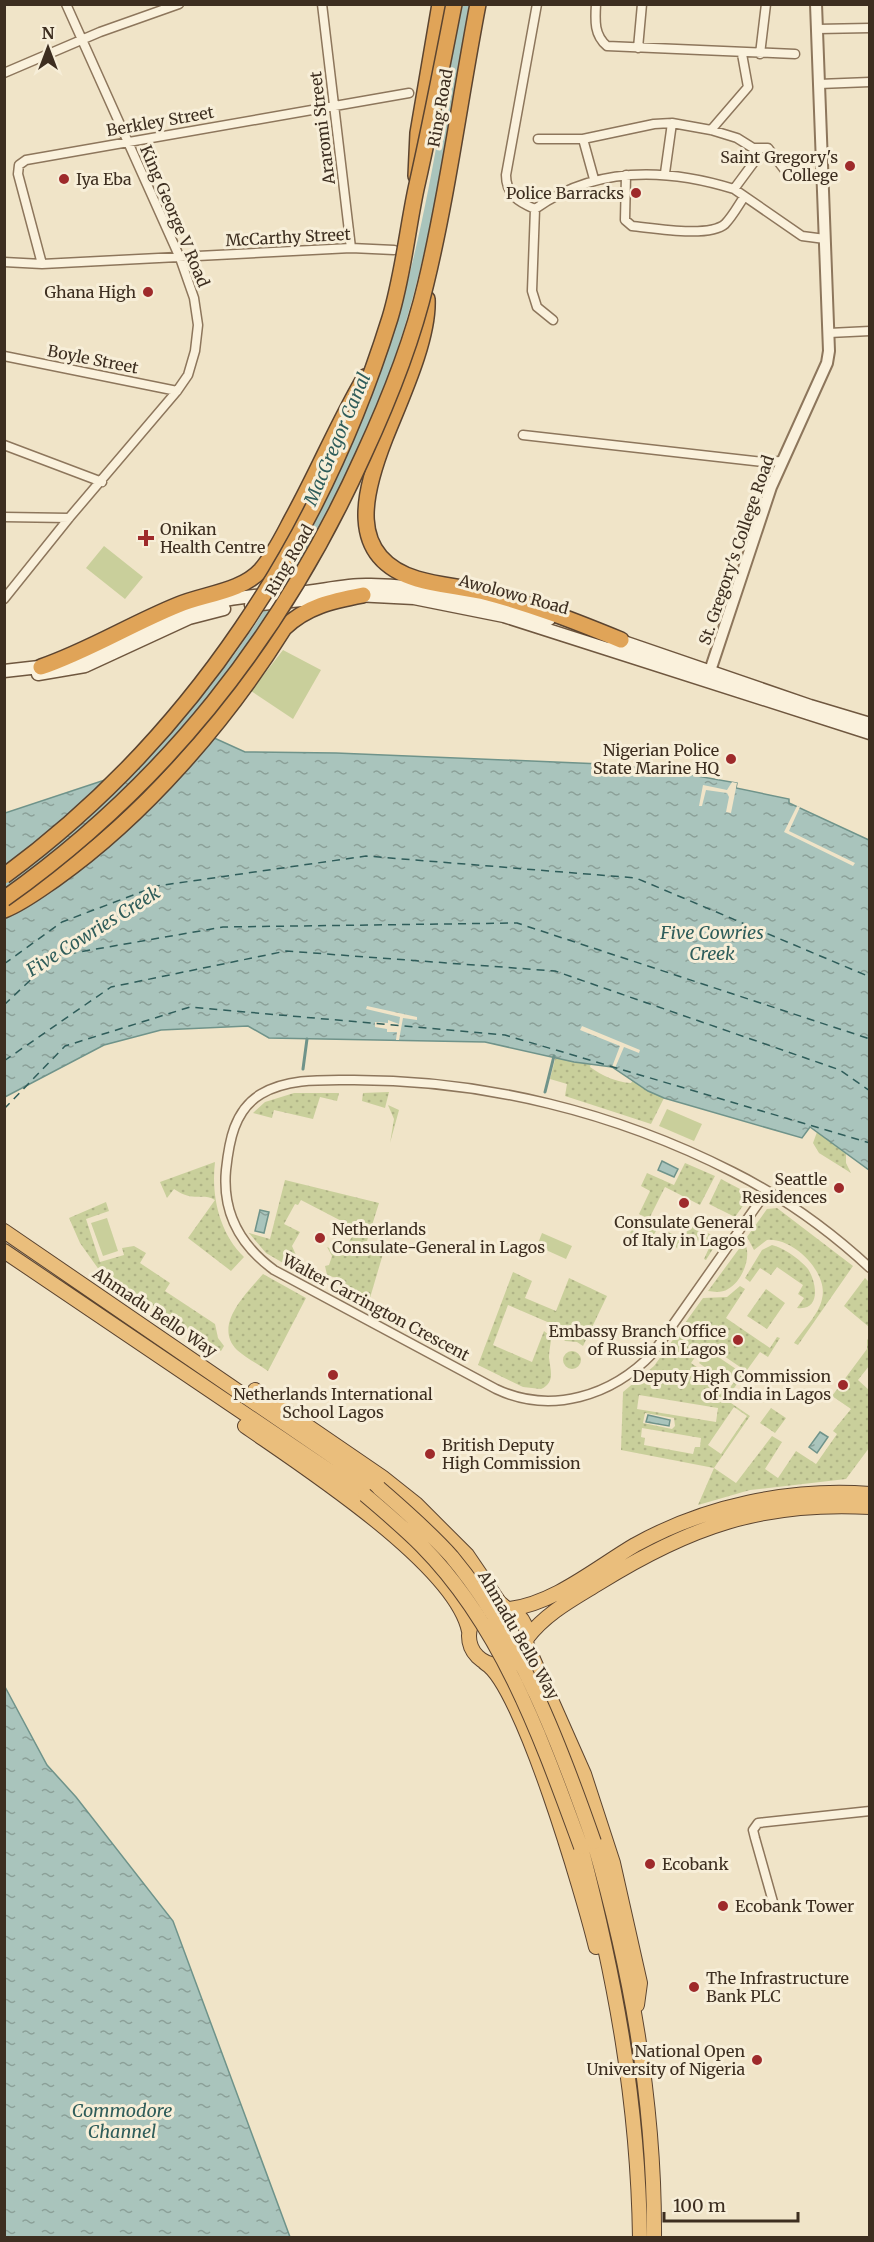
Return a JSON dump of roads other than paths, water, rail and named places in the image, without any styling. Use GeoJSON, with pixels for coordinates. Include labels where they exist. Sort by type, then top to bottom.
{"type":"FeatureCollection","features":[{"type":"Feature","properties":{"kind":"highway"},"geometry":{"type":"LineString","coordinates":[[416,190],[418,133],[440,4]]}},
{"type":"Feature","properties":{"kind":"highway","name":"Ring Road"},"geometry":{"type":"LineString","coordinates":[[4,876],[71,825],[118,781],[181,711],[236,639],[272,580],[327,478],[360,402],[390,317],[403,263],[454,4]]}},
{"type":"Feature","properties":{"kind":"highway","name":"Ring Road"},"geometry":{"type":"LineString","coordinates":[[4,899],[84,839],[119,807],[207,713],[258,645],[321,542],[354,476],[402,363],[426,283],[478,4]]}},
{"type":"Feature","properties":{"kind":"highway"},"geometry":{"type":"LineString","coordinates":[[426,283],[427,303],[422,333],[411,372],[373,469],[364,507],[366,526],[376,549],[395,568],[417,579],[473,589],[563,616],[621,640]]}},
{"type":"Feature","properties":{"kind":"highway"},"geometry":{"type":"LineString","coordinates":[[41,667],[68,658],[153,616],[242,584],[260,571],[273,553],[312,484],[340,423],[374,361]]}},
{"type":"Feature","properties":{"kind":"highway"},"geometry":{"type":"LineString","coordinates":[[4,910],[72,867],[128,818],[217,722],[272,648],[284,628],[307,610],[363,595]]}},
{"type":"Feature","properties":{"kind":"highway","name":"Ahmadu Bello Way"},"geometry":{"type":"LineString","coordinates":[[4,1231],[214,1372],[379,1488],[430,1533],[481,1598],[527,1676],[552,1726],[587,1844],[620,2017],[636,2140],[640,2238]]}},
{"type":"Feature","properties":{"kind":"highway","name":"Ahmadu Bello Way"},"geometry":{"type":"LineString","coordinates":[[4,1251],[364,1495],[423,1547],[480,1620],[531,1718],[587,1844],[616,1922],[636,2016],[646,2096],[654,2238]]}},
{"type":"Feature","properties":{"kind":"highway"},"geometry":{"type":"LineString","coordinates":[[214,1372],[241,1380],[416,1504],[466,1555],[499,1602],[521,1618],[527,1640],[584,1774],[613,1863],[640,1983],[636,2016]]}},
{"type":"Feature","properties":{"kind":"highway"},"geometry":{"type":"LineString","coordinates":[[210,1391],[228,1414],[346,1496],[384,1526],[447,1592],[463,1614],[472,1650],[485,1663],[494,1668],[503,1683],[543,1775],[589,1915],[609,1998],[620,2017]]}},
{"type":"Feature","properties":{"kind":"highway"},"geometry":{"type":"LineString","coordinates":[[469,1631],[471,1623],[483,1611],[490,1608],[508,1609],[540,1601],[637,1544],[716,1511],[799,1494],[870,1494]]}},
{"type":"Feature","properties":{"kind":"highway"},"geometry":{"type":"LineString","coordinates":[[485,1663],[502,1665],[510,1662],[523,1651],[527,1640],[555,1610],[638,1559],[700,1530],[769,1510],[842,1505],[870,1507]]}},
{"type":"Feature","properties":{"kind":"main road","name":"Awolowo Road"},"geometry":{"type":"LineString","coordinates":[[299,597],[365,585],[478,598],[621,640],[708,677],[870,733]]}},
{"type":"Feature","properties":{"kind":"main road","name":"Awolowo Road"},"geometry":{"type":"LineString","coordinates":[[4,671],[68,663],[187,611],[249,601],[299,597],[363,595],[414,598],[504,616],[870,724]]}},
{"type":"Feature","properties":{"kind":"main road","name":"Awolowo Road"},"geometry":{"type":"LineString","coordinates":[[4,679],[85,666],[189,618],[249,601]]}},
{"type":"Feature","properties":{"kind":"street","name":"King George V Road"},"geometry":{"type":"LineString","coordinates":[[4,599],[69,518],[102,482],[177,391],[188,375],[198,338],[197,312],[180,258],[66,4]]}},
{"type":"Feature","properties":{"kind":"street"},"geometry":{"type":"LineString","coordinates":[[4,73],[81,40],[179,4]]}},
{"type":"Feature","properties":{"kind":"street","name":"Araromi Street"},"geometry":{"type":"LineString","coordinates":[[322,4],[351,248]]}},
{"type":"Feature","properties":{"kind":"street"},"geometry":{"type":"LineString","coordinates":[[535,209],[510,194],[506,186],[506,174],[537,4]]}},
{"type":"Feature","properties":{"kind":"street"},"geometry":{"type":"LineString","coordinates":[[596,4],[594,22],[600,40],[607,46],[742,54],[795,54]]}},
{"type":"Feature","properties":{"kind":"street"},"geometry":{"type":"LineString","coordinates":[[638,48],[642,4]]}},
{"type":"Feature","properties":{"kind":"street"},"geometry":{"type":"LineString","coordinates":[[760,54],[766,4]]}},
{"type":"Feature","properties":{"kind":"street","name":"St. Gregory's College Road"},"geometry":{"type":"LineString","coordinates":[[708,677],[782,461],[827,363],[829,333],[816,4]]}},
{"type":"Feature","properties":{"kind":"street"},"geometry":{"type":"LineString","coordinates":[[817,29],[870,27]]}},
{"type":"Feature","properties":{"kind":"street"},"geometry":{"type":"LineString","coordinates":[[711,130],[748,87],[742,54]]}},
{"type":"Feature","properties":{"kind":"street"},"geometry":{"type":"LineString","coordinates":[[819,84],[870,82]]}},
{"type":"Feature","properties":{"kind":"street","name":"Berkley Street"},"geometry":{"type":"LineString","coordinates":[[42,264],[18,174],[19,165],[26,160],[335,104],[409,93]]}},
{"type":"Feature","properties":{"kind":"street"},"geometry":{"type":"LineString","coordinates":[[665,174],[672,123]]}},
{"type":"Feature","properties":{"kind":"street"},"geometry":{"type":"LineString","coordinates":[[538,139],[583,139],[634,126],[672,123],[711,130],[737,138],[753,148],[768,148],[790,177]]}},
{"type":"Feature","properties":{"kind":"street"},"geometry":{"type":"LineString","coordinates":[[583,139],[594,179]]}},
{"type":"Feature","properties":{"kind":"street"},"geometry":{"type":"LineString","coordinates":[[734,189],[753,162],[755,155],[753,148]]}},
{"type":"Feature","properties":{"kind":"street"},"geometry":{"type":"LineString","coordinates":[[535,209],[594,179],[665,174],[734,189],[802,236],[825,239]]}},
{"type":"Feature","properties":{"kind":"street"},"geometry":{"type":"LineString","coordinates":[[626,175],[625,220],[632,226],[690,231],[718,228],[724,224],[744,197]]}},
{"type":"Feature","properties":{"kind":"street"},"geometry":{"type":"LineString","coordinates":[[535,209],[533,300],[537,307],[553,321]]}},
{"type":"Feature","properties":{"kind":"street","name":"McCarthy Street"},"geometry":{"type":"LineString","coordinates":[[4,262],[42,264],[351,248],[393,250]]}},
{"type":"Feature","properties":{"kind":"street"},"geometry":{"type":"LineString","coordinates":[[829,333],[870,331]]}},
{"type":"Feature","properties":{"kind":"street","name":"Boyle Street"},"geometry":{"type":"LineString","coordinates":[[4,356],[177,391]]}},
{"type":"Feature","properties":{"kind":"street"},"geometry":{"type":"LineString","coordinates":[[523,435],[764,462],[782,461]]}},
{"type":"Feature","properties":{"kind":"street"},"geometry":{"type":"LineString","coordinates":[[4,445],[102,482]]}},
{"type":"Feature","properties":{"kind":"street"},"geometry":{"type":"LineString","coordinates":[[4,517],[69,518]]}},
{"type":"Feature","properties":{"kind":"street","name":"Walter Carrington Crescent"},"geometry":{"type":"LineString","coordinates":[[767,1191],[653,1353],[635,1371],[603,1390],[572,1399],[543,1401],[513,1396],[496,1389],[274,1270],[256,1256],[236,1229],[230,1215],[225,1187],[232,1132],[246,1107],[259,1095],[274,1088],[314,1080],[389,1080],[496,1092],[595,1116],[698,1155],[767,1191],[835,1237],[870,1268]]}},
{"type":"Feature","properties":{"kind":"street"},"geometry":{"type":"LineString","coordinates":[[775,1909],[753,1830],[758,1823],[870,1811]]}},
{"type":"Feature","properties":{"kind":"water","name":"Five Cowries Creek"},"geometry":{"type":"Polygon","coordinates":[[[212,737],[245,752],[336,753],[602,764],[663,770],[737,783],[736,788],[789,799],[789,803],[869,840],[869,1170],[810,1127],[802,1138],[664,1098],[648,1091],[612,1067],[574,1062],[485,1042],[269,1038],[248,1026],[161,1030],[104,1045],[5,1097],[5,813],[144,767],[203,744],[212,737]]]}},
{"type":"Feature","properties":{"kind":"water"},"geometry":{"type":"Polygon","coordinates":[[[662,1161],[678,1169],[674,1177],[658,1170],[662,1161]]]}},
{"type":"Feature","properties":{"kind":"water"},"geometry":{"type":"Polygon","coordinates":[[[260,1210],[269,1212],[264,1233],[255,1231],[260,1210]]]}},
{"type":"Feature","properties":{"kind":"water"},"geometry":{"type":"Polygon","coordinates":[[[648,1415],[670,1420],[669,1426],[646,1422],[648,1415]]]}},
{"type":"Feature","properties":{"kind":"water"},"geometry":{"type":"Polygon","coordinates":[[[820,1432],[828,1437],[817,1453],[809,1447],[820,1432]]]}},
{"type":"Feature","properties":{"kind":"water","name":"Commodore Channel"},"geometry":{"type":"Polygon","coordinates":[[[4,1685],[47,1765],[76,1797],[173,1921],[290,2237],[5,2237],[4,1685]]]}},
{"type":"Feature","properties":{"kind":"waterway","name":"MacGregor Canal"},"geometry":{"type":"LineString","coordinates":[[144,767],[219,682],[250,640],[307,548],[355,449],[393,348],[417,262],[433,189],[466,4]]}},
{"type":"Feature","properties":{"kind":"waterway"},"geometry":{"type":"LineString","coordinates":[[303,1069],[307,1039]]}},
{"type":"Feature","properties":{"kind":"waterway"},"geometry":{"type":"LineString","coordinates":[[545,1092],[554,1056]]}},
{"type":"Feature","properties":{"kind":"place","name":"Saint Gregory's College"},"geometry":{"type":"Point","coordinates":[850,166]}},
{"type":"Feature","properties":{"kind":"place","name":"Iya Eba"},"geometry":{"type":"Point","coordinates":[64,179]}},
{"type":"Feature","properties":{"kind":"place","name":"Police Barracks"},"geometry":{"type":"Point","coordinates":[636,193]}},
{"type":"Feature","properties":{"kind":"place","name":"Ghana High"},"geometry":{"type":"Point","coordinates":[148,292]}},
{"type":"Feature","properties":{"kind":"place","name":"Onikan Health Centre"},"geometry":{"type":"Point","coordinates":[146,538]}},
{"type":"Feature","properties":{"kind":"place","name":"Nigerian Police State Marine HQ"},"geometry":{"type":"Point","coordinates":[731,759]}},
{"type":"Feature","properties":{"kind":"place","name":"Seattle Residences"},"geometry":{"type":"Point","coordinates":[839,1188]}},
{"type":"Feature","properties":{"kind":"place","name":"Consulate General of Italy in Lagos"},"geometry":{"type":"Point","coordinates":[684,1203]}},
{"type":"Feature","properties":{"kind":"place","name":"Netherlands Consulate-General in Lagos"},"geometry":{"type":"Point","coordinates":[320,1238]}},
{"type":"Feature","properties":{"kind":"place","name":"Embassy Branch Office of Russia in Lagos"},"geometry":{"type":"Point","coordinates":[738,1340]}},
{"type":"Feature","properties":{"kind":"place","name":"Netherlands International School Lagos"},"geometry":{"type":"Point","coordinates":[333,1375]}},
{"type":"Feature","properties":{"kind":"place","name":"Deputy High Commission of India in Lagos"},"geometry":{"type":"Point","coordinates":[843,1385]}},
{"type":"Feature","properties":{"kind":"place","name":"British Deputy High Commission"},"geometry":{"type":"Point","coordinates":[430,1454]}},
{"type":"Feature","properties":{"kind":"place","name":"Ecobank"},"geometry":{"type":"Point","coordinates":[650,1864]}},
{"type":"Feature","properties":{"kind":"place","name":"Ecobank Tower"},"geometry":{"type":"Point","coordinates":[723,1906]}},
{"type":"Feature","properties":{"kind":"place","name":"The Infrastructure Bank PLC"},"geometry":{"type":"Point","coordinates":[694,1987]}},
{"type":"Feature","properties":{"kind":"place","name":"National Open University of Nigeria"},"geometry":{"type":"Point","coordinates":[757,2060]}}]}
